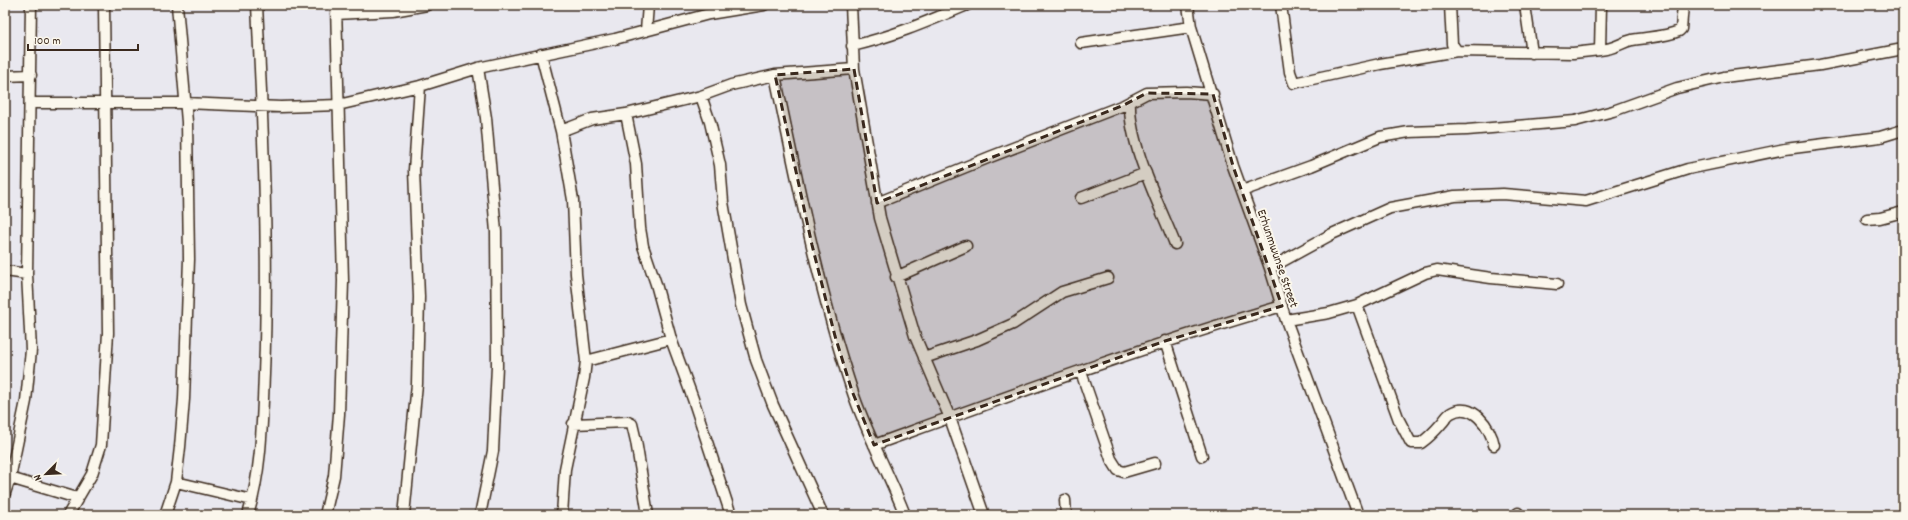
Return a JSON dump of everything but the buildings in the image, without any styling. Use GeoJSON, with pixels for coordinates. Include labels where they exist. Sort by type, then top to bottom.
{"type":"FeatureCollection","features":[{"type":"Feature","properties":{"kind":"street"},"geometry":{"type":"LineString","coordinates":[[5,493],[10,478],[26,401],[31,350],[27,274],[31,5]]}},
{"type":"Feature","properties":{"kind":"street"},"geometry":{"type":"LineString","coordinates":[[68,515],[92,474],[101,445],[108,333],[104,5]]}},
{"type":"Feature","properties":{"kind":"street"},"geometry":{"type":"LineString","coordinates":[[165,515],[176,482],[184,399],[189,259],[185,103],[177,5]]}},
{"type":"Feature","properties":{"kind":"street"},"geometry":{"type":"LineString","coordinates":[[248,515],[257,482],[260,452],[264,354],[266,231],[257,5]]}},
{"type":"Feature","properties":{"kind":"street"},"geometry":{"type":"LineString","coordinates":[[325,515],[334,476],[339,406],[343,281],[336,10],[393,11],[427,5]]}},
{"type":"Feature","properties":{"kind":"street"},"geometry":{"type":"LineString","coordinates":[[646,31],[648,5]]}},
{"type":"Feature","properties":{"kind":"street"},"geometry":{"type":"LineString","coordinates":[[30,102],[106,104],[185,103],[262,107],[338,105],[420,86],[478,68],[646,31],[709,14],[764,5]]}},
{"type":"Feature","properties":{"kind":"street"},"geometry":{"type":"LineString","coordinates":[[851,5],[854,69],[877,203],[896,277],[915,336],[950,418],[984,515]]}},
{"type":"Feature","properties":{"kind":"street"},"geometry":{"type":"LineString","coordinates":[[852,46],[876,41],[909,30],[967,5]]}},
{"type":"Feature","properties":{"kind":"street","name":"Erhunmwunse Street"},"geometry":{"type":"LineString","coordinates":[[1188,5],[1191,27],[1213,94],[1233,166],[1270,268],[1286,320],[1358,515]]}},
{"type":"Feature","properties":{"kind":"street"},"geometry":{"type":"LineString","coordinates":[[1281,5],[1290,72],[1294,83],[1380,64],[1457,51],[1573,53],[1614,48],[1630,40],[1679,31],[1681,29],[1683,5]]}},
{"type":"Feature","properties":{"kind":"street"},"geometry":{"type":"LineString","coordinates":[[1450,5],[1452,44],[1457,51]]}},
{"type":"Feature","properties":{"kind":"street"},"geometry":{"type":"LineString","coordinates":[[1525,5],[1532,53]]}},
{"type":"Feature","properties":{"kind":"street"},"geometry":{"type":"LineString","coordinates":[[1600,50],[1601,5]]}},
{"type":"Feature","properties":{"kind":"street"},"geometry":{"type":"LineString","coordinates":[[1081,43],[1191,27]]}},
{"type":"Feature","properties":{"kind":"street"},"geometry":{"type":"LineString","coordinates":[[1242,191],[1311,166],[1380,137],[1409,132],[1467,130],[1575,121],[1613,111],[1677,88],[1724,77],[1820,65],[1903,49]]}},
{"type":"Feature","properties":{"kind":"street"},"geometry":{"type":"LineString","coordinates":[[540,54],[561,131],[573,200],[576,274],[586,361],[584,378],[573,424],[565,469],[562,515]]}},
{"type":"Feature","properties":{"kind":"street"},"geometry":{"type":"LineString","coordinates":[[478,68],[486,118],[496,232],[497,366],[493,451],[480,515]]}},
{"type":"Feature","properties":{"kind":"street"},"geometry":{"type":"LineString","coordinates":[[561,131],[592,119],[626,114],[701,96],[731,85],[775,75],[854,69]]}},
{"type":"Feature","properties":{"kind":"street"},"geometry":{"type":"LineString","coordinates":[[5,76],[31,75]]}},
{"type":"Feature","properties":{"kind":"street"},"geometry":{"type":"LineString","coordinates":[[775,75],[812,245],[835,336],[852,391],[905,515]]}},
{"type":"Feature","properties":{"kind":"street"},"geometry":{"type":"LineString","coordinates":[[404,515],[417,384],[419,296],[414,170],[420,86]]}},
{"type":"Feature","properties":{"kind":"street"},"geometry":{"type":"LineString","coordinates":[[877,203],[1130,102],[1147,93],[1213,94]]}},
{"type":"Feature","properties":{"kind":"street"},"geometry":{"type":"LineString","coordinates":[[701,96],[710,122],[720,165],[723,202],[742,305],[756,360],[822,515]]}},
{"type":"Feature","properties":{"kind":"street"},"geometry":{"type":"LineString","coordinates":[[1130,102],[1135,140],[1146,173],[1175,244]]}},
{"type":"Feature","properties":{"kind":"street"},"geometry":{"type":"LineString","coordinates":[[626,114],[636,164],[643,246],[656,284],[671,339],[693,398],[731,515]]}},
{"type":"Feature","properties":{"kind":"street"},"geometry":{"type":"LineString","coordinates":[[1270,268],[1332,234],[1390,208],[1455,196],[1503,194],[1586,201],[1688,169],[1785,148],[1880,137],[1903,130]]}},
{"type":"Feature","properties":{"kind":"street"},"geometry":{"type":"LineString","coordinates":[[1081,198],[1146,173]]}},
{"type":"Feature","properties":{"kind":"street"},"geometry":{"type":"LineString","coordinates":[[1867,219],[1880,218],[1903,212]]}},
{"type":"Feature","properties":{"kind":"street"},"geometry":{"type":"LineString","coordinates":[[896,277],[966,246]]}},
{"type":"Feature","properties":{"kind":"street"},"geometry":{"type":"LineString","coordinates":[[1286,320],[1329,313],[1357,305],[1425,273],[1437,270],[1491,278],[1557,284]]}},
{"type":"Feature","properties":{"kind":"street"},"geometry":{"type":"LineString","coordinates":[[5,271],[27,274]]}},
{"type":"Feature","properties":{"kind":"street"},"geometry":{"type":"LineString","coordinates":[[924,358],[977,340],[1013,324],[1062,292],[1108,278]]}},
{"type":"Feature","properties":{"kind":"street"},"geometry":{"type":"LineString","coordinates":[[1357,305],[1399,420],[1411,443],[1421,443],[1440,426],[1449,414],[1456,410],[1472,412],[1479,417],[1490,431],[1494,445]]}},
{"type":"Feature","properties":{"kind":"street"},"geometry":{"type":"LineString","coordinates":[[874,445],[1014,393],[1081,372],[1165,341],[1282,306]]}},
{"type":"Feature","properties":{"kind":"street"},"geometry":{"type":"LineString","coordinates":[[586,361],[671,339]]}},
{"type":"Feature","properties":{"kind":"street"},"geometry":{"type":"LineString","coordinates":[[1165,341],[1202,456]]}},
{"type":"Feature","properties":{"kind":"street"},"geometry":{"type":"LineString","coordinates":[[1081,372],[1106,444],[1118,470],[1124,472],[1155,463]]}},
{"type":"Feature","properties":{"kind":"street"},"geometry":{"type":"LineString","coordinates":[[573,424],[628,422],[632,424],[648,515]]}},
{"type":"Feature","properties":{"kind":"street"},"geometry":{"type":"LineString","coordinates":[[10,478],[77,498]]}},
{"type":"Feature","properties":{"kind":"street"},"geometry":{"type":"LineString","coordinates":[[176,482],[252,500]]}},
{"type":"Feature","properties":{"kind":"street"},"geometry":{"type":"LineString","coordinates":[[1066,500],[1066,515]]}},
{"type":"Feature","properties":{"kind":"highlighted area"},"geometry":{"type":"Polygon","coordinates":[[[854,69],[877,203],[1124,105],[1147,93],[1213,94],[1233,166],[1282,306],[1165,341],[874,445],[852,391],[835,336],[812,245],[775,75],[854,69]]]}}]}
